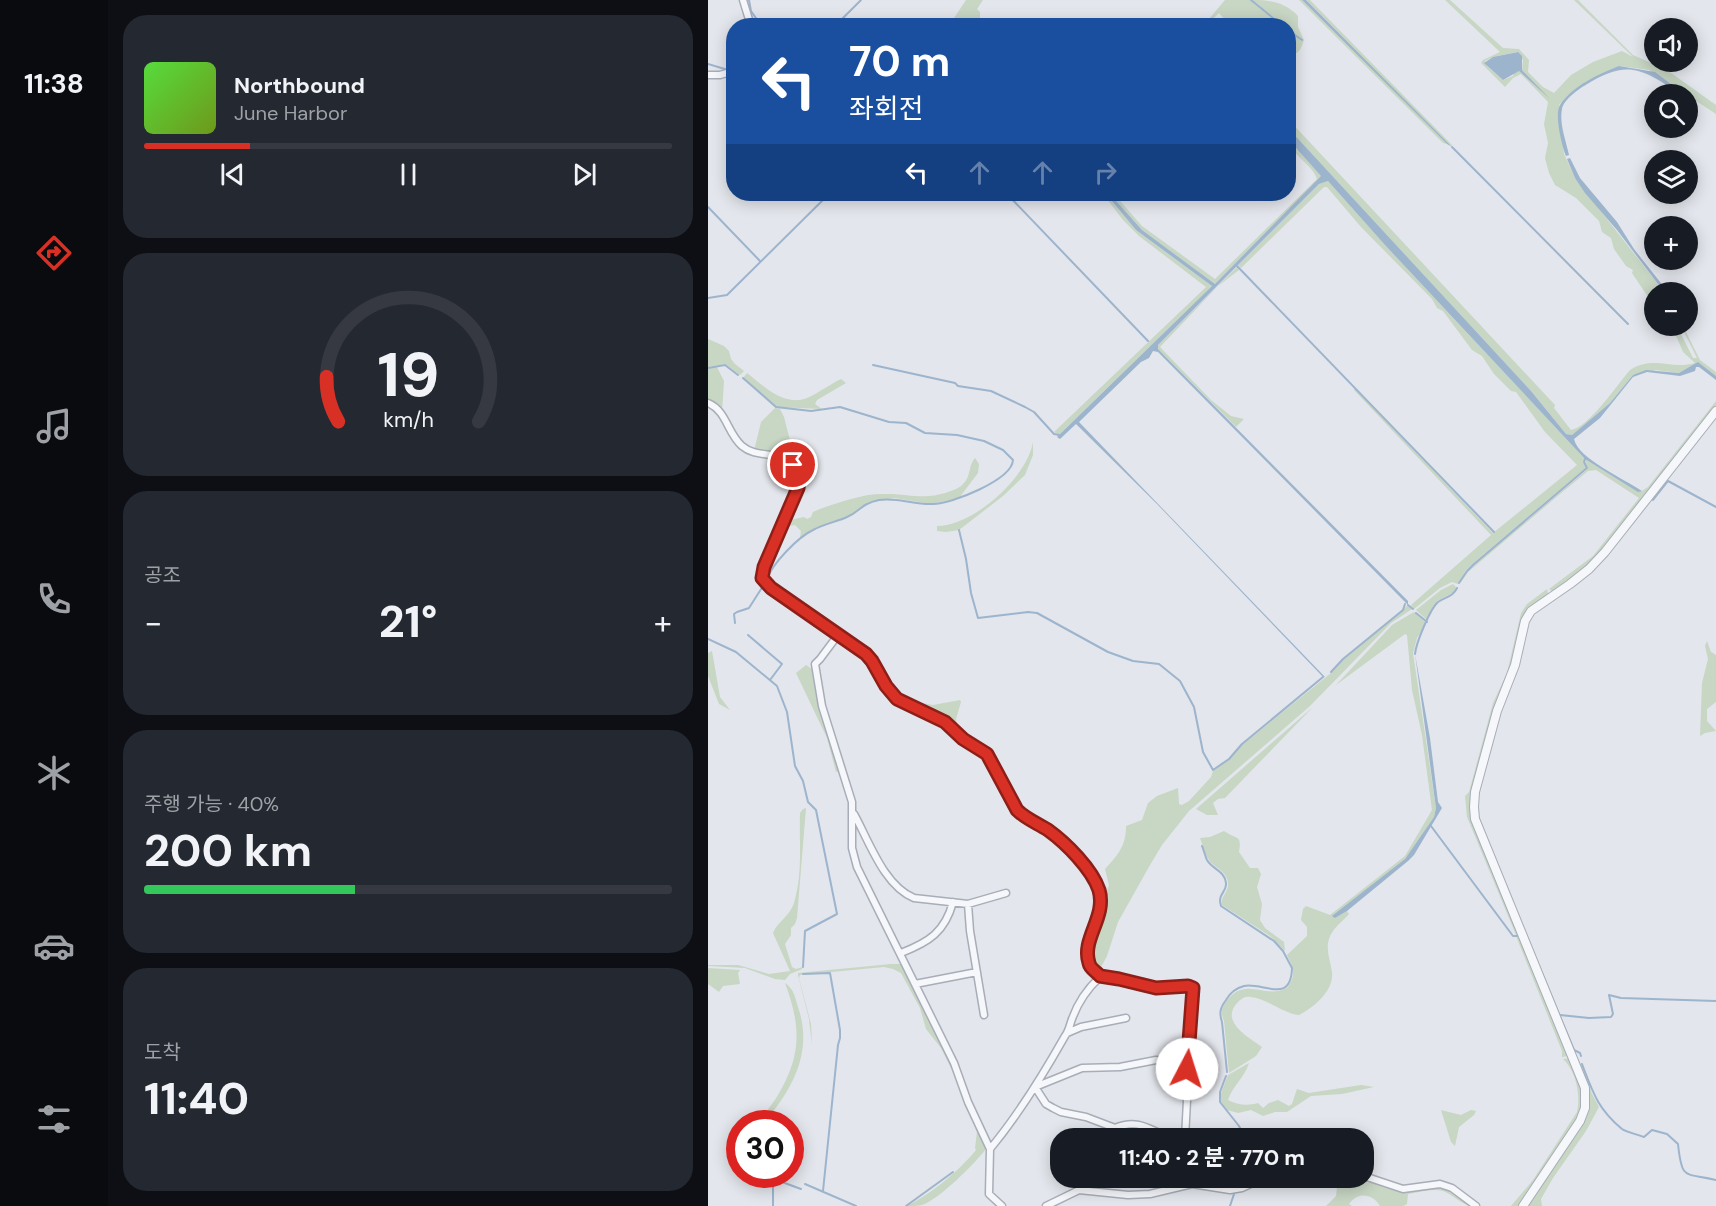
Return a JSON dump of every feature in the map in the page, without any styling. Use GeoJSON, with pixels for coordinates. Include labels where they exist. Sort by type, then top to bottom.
{"type":"FeatureCollection","features":[{"type":"Feature","properties":{"kind":"street"},"geometry":{"type":"LineString","coordinates":[[742,0],[748,18]]}},
{"type":"Feature","properties":{"kind":"street"},"geometry":{"type":"LineString","coordinates":[[708,75],[726,73]]}},
{"type":"Feature","properties":{"kind":"street"},"geometry":{"type":"LineString","coordinates":[[708,403],[719,409],[733,435],[743,447],[760,454],[782,458],[793,465],[799,480],[798,488],[764,567],[762,578],[771,588],[866,654],[897,699],[945,722],[963,739],[987,754],[1017,810],[1053,834],[1080,860],[1098,888],[1100,898],[1099,918],[1088,951],[1089,963],[1100,976],[1156,988],[1188,986],[1193,988],[1185,1128]]}},
{"type":"Feature","properties":{"kind":"street"},"geometry":{"type":"LineString","coordinates":[[1523,1206],[1580,1121],[1586,1098],[1585,1088],[1475,819],[1475,792],[1497,711],[1515,664],[1525,621],[1530,611],[1577,579],[1605,552],[1716,411]]}},
{"type":"Feature","properties":{"kind":"street"},"geometry":{"type":"LineString","coordinates":[[838,635],[820,659],[814,663],[822,706],[852,802],[852,848],[857,867],[954,1063],[968,1102],[990,1149],[989,1194],[1002,1206]]}},
{"type":"Feature","properties":{"kind":"street"},"geometry":{"type":"LineString","coordinates":[[853,810],[888,879],[899,890],[914,898],[968,904],[1006,893]]}},
{"type":"Feature","properties":{"kind":"street"},"geometry":{"type":"LineString","coordinates":[[901,953],[927,941],[937,932],[949,915],[953,902]]}},
{"type":"Feature","properties":{"kind":"street"},"geometry":{"type":"LineString","coordinates":[[968,904],[984,1015]]}},
{"type":"Feature","properties":{"kind":"street"},"geometry":{"type":"LineString","coordinates":[[915,984],[977,972]]}},
{"type":"Feature","properties":{"kind":"street"},"geometry":{"type":"LineString","coordinates":[[990,1149],[1035,1087],[1067,1034],[1086,990],[1100,976]]}},
{"type":"Feature","properties":{"kind":"street"},"geometry":{"type":"LineString","coordinates":[[1067,1034],[1081,1027],[1126,1018]]}},
{"type":"Feature","properties":{"kind":"street"},"geometry":{"type":"LineString","coordinates":[[1035,1087],[1082,1068],[1120,1067],[1156,1060],[1187,1066]]}},
{"type":"Feature","properties":{"kind":"street"},"geometry":{"type":"LineString","coordinates":[[1035,1087],[1046,1104],[1061,1112],[1086,1117],[1115,1128],[1126,1124],[1148,1128]]}},
{"type":"Feature","properties":{"kind":"street"},"geometry":{"type":"LineString","coordinates":[[1374,1179],[1402,1189],[1440,1184],[1452,1188],[1476,1206]]}},
{"type":"Feature","properties":{"kind":"street"},"geometry":{"type":"LineString","coordinates":[[1046,1206],[1079,1190],[1128,1195],[1150,1194],[1169,1188]]}},
{"type":"Feature","properties":{"kind":"street"},"geometry":{"type":"LineString","coordinates":[[1221,1188],[1230,1190],[1242,1188]]}},
{"type":"Feature","properties":{"kind":"green space"},"geometry":{"type":"Polygon","coordinates":[[[966,0],[983,0],[977,9],[980,12],[980,18],[954,18],[966,0]]]}},
{"type":"Feature","properties":{"kind":"green space"},"geometry":{"type":"Polygon","coordinates":[[[1225,0],[1250,0],[1273,18],[1224,18],[1219,13],[1214,18],[1210,18],[1225,0]]]}},
{"type":"Feature","properties":{"kind":"green space"},"geometry":{"type":"Polygon","coordinates":[[[1252,0],[1277,3],[1298,16],[1298,27],[1304,40],[1296,53],[1296,36],[1302,40],[1296,35],[1296,18],[1275,18],[1252,0]]]}},
{"type":"Feature","properties":{"kind":"green space"},"geometry":{"type":"Polygon","coordinates":[[[1299,0],[1302,0],[1447,144],[1443,143],[1299,0]]]}},
{"type":"Feature","properties":{"kind":"green space"},"geometry":{"type":"Polygon","coordinates":[[[1306,0],[1310,0],[1453,146],[1450,145],[1306,0]]]}},
{"type":"Feature","properties":{"kind":"green space"},"geometry":{"type":"Polygon","coordinates":[[[1445,0],[1450,0],[1503,48],[1519,49],[1529,60],[1528,72],[1543,87],[1554,93],[1571,75],[1593,62],[1622,51],[1633,57],[1574,0],[1578,0],[1633,55],[1644,60],[1644,69],[1620,66],[1589,80],[1568,95],[1559,105],[1564,154],[1575,178],[1644,266],[1644,270],[1647,270],[1656,282],[1644,282],[1644,291],[1632,273],[1633,270],[1626,266],[1614,249],[1611,238],[1602,232],[1599,221],[1576,198],[1555,185],[1545,158],[1548,143],[1544,124],[1548,102],[1521,74],[1513,78],[1505,87],[1481,63],[1500,52],[1445,0]],[[1517,52],[1485,61],[1488,67],[1503,80],[1519,71],[1542,91],[1522,70],[1523,60],[1517,52]]]}},
{"type":"Feature","properties":{"kind":"green space"},"geometry":{"type":"Polygon","coordinates":[[[1652,72],[1670,72],[1687,84],[1670,84],[1652,72]]]}},
{"type":"Feature","properties":{"kind":"green space"},"geometry":{"type":"Polygon","coordinates":[[[1698,92],[1716,105],[1716,114],[1698,102],[1698,92]]]}},
{"type":"Feature","properties":{"kind":"green space"},"geometry":{"type":"Polygon","coordinates":[[[1296,128],[1555,405],[1554,408],[1571,430],[1594,414],[1630,370],[1655,363],[1686,365],[1695,363],[1683,352],[1676,336],[1682,336],[1693,358],[1697,358],[1686,336],[1688,336],[1700,360],[1716,372],[1716,376],[1699,363],[1679,373],[1656,370],[1633,375],[1610,403],[1572,435],[1566,434],[1531,391],[1296,137],[1296,128]]]}},
{"type":"Feature","properties":{"kind":"green space"},"geometry":{"type":"Polygon","coordinates":[[[1296,148],[1322,176],[1215,284],[1142,230],[1116,201],[1120,201],[1142,226],[1215,279],[1317,179],[1296,153],[1296,148]]]}},
{"type":"Feature","properties":{"kind":"green space"},"geometry":{"type":"Polygon","coordinates":[[[1328,181],[1585,459],[1637,491],[1648,487],[1716,401],[1716,409],[1648,496],[1589,566],[1553,592],[1549,589],[1593,556],[1639,498],[1596,470],[1588,471],[1560,494],[1468,572],[1459,585],[1467,571],[1588,469],[1585,460],[1583,462],[1586,468],[1479,558],[1466,570],[1458,584],[1452,582],[1440,588],[1414,609],[1411,605],[1491,535],[1354,388],[1493,533],[1577,465],[1545,432],[1516,392],[1511,391],[1494,374],[1482,356],[1472,350],[1443,311],[1437,308],[1432,299],[1361,227],[1327,187],[1324,187],[1241,268],[1238,265],[1319,184],[1328,181]]]}},
{"type":"Feature","properties":{"kind":"green space"},"geometry":{"type":"Polygon","coordinates":[[[1108,201],[1112,201],[1136,230],[1212,286],[1059,435],[1054,432],[1206,287],[1139,236],[1108,201]]]}},
{"type":"Feature","properties":{"kind":"green space"},"geometry":{"type":"Polygon","coordinates":[[[1237,267],[1239,270],[1218,286],[1160,347],[1211,400],[1231,416],[1244,419],[1236,427],[1158,349],[1158,345],[1237,267]]]}},
{"type":"Feature","properties":{"kind":"green space"},"geometry":{"type":"Polygon","coordinates":[[[708,339],[724,346],[729,351],[731,359],[744,371],[740,375],[725,364],[708,367],[708,339]]]}},
{"type":"Feature","properties":{"kind":"green space"},"geometry":{"type":"Polygon","coordinates":[[[717,367],[724,381],[722,412],[708,402],[708,368],[717,367]]]}},
{"type":"Feature","properties":{"kind":"green space"},"geometry":{"type":"Polygon","coordinates":[[[747,373],[774,394],[790,400],[807,398],[841,379],[846,383],[817,400],[815,404],[822,409],[776,407],[743,378],[747,373]]]}},
{"type":"Feature","properties":{"kind":"green space"},"geometry":{"type":"Polygon","coordinates":[[[775,408],[780,409],[784,417],[797,468],[795,465],[754,451],[761,422],[775,408]]]}},
{"type":"Feature","properties":{"kind":"green space"},"geometry":{"type":"Polygon","coordinates":[[[1033,442],[1033,455],[1025,475],[1003,496],[959,530],[937,531],[937,526],[966,518],[996,498],[1021,470],[1029,456],[1033,442]]]}},
{"type":"Feature","properties":{"kind":"green space"},"geometry":{"type":"Polygon","coordinates":[[[762,456],[784,461],[793,468],[796,491],[762,567],[762,586],[757,581],[758,570],[789,499],[788,481],[784,471],[778,464],[762,456]]]}},
{"type":"Feature","properties":{"kind":"green space"},"geometry":{"type":"Polygon","coordinates":[[[975,458],[979,464],[978,473],[959,498],[931,504],[895,498],[868,502],[848,517],[811,530],[800,538],[801,531],[795,525],[790,526],[769,559],[786,521],[804,517],[807,519],[813,512],[820,509],[867,495],[923,496],[948,492],[964,483],[975,458]]]}},
{"type":"Feature","properties":{"kind":"green space"},"geometry":{"type":"Polygon","coordinates":[[[1453,584],[1456,587],[1454,592],[1437,601],[1427,620],[1416,610],[1441,590],[1453,584]]]}},
{"type":"Feature","properties":{"kind":"green space"},"geometry":{"type":"Polygon","coordinates":[[[1547,589],[1548,594],[1535,605],[1511,668],[1472,804],[1569,1056],[1562,1057],[1562,1051],[1516,936],[1518,935],[1516,935],[1467,817],[1465,796],[1469,792],[1493,703],[1507,673],[1521,613],[1527,604],[1547,589]]]}},
{"type":"Feature","properties":{"kind":"green space"},"geometry":{"type":"Polygon","coordinates":[[[1408,605],[1412,609],[1391,623],[1310,706],[1189,811],[1162,845],[1150,865],[1118,922],[1107,956],[1099,971],[1090,962],[1090,952],[1109,885],[1105,869],[1120,850],[1125,839],[1126,826],[1142,820],[1148,803],[1157,796],[1178,788],[1179,804],[1182,805],[1189,801],[1211,777],[1213,771],[1242,745],[1331,673],[1344,659],[1408,605]]]}},
{"type":"Feature","properties":{"kind":"green space"},"geometry":{"type":"Polygon","coordinates":[[[1414,612],[1426,623],[1417,638],[1413,653],[1436,808],[1434,817],[1405,859],[1335,918],[1347,911],[1349,914],[1335,929],[1328,941],[1332,979],[1330,986],[1317,1003],[1299,1015],[1257,998],[1245,997],[1238,1002],[1233,1009],[1234,1022],[1243,1033],[1262,1047],[1256,1056],[1229,1073],[1222,1014],[1225,1003],[1240,990],[1278,991],[1287,988],[1293,971],[1287,955],[1307,936],[1307,927],[1301,920],[1303,909],[1306,906],[1330,915],[1405,856],[1432,810],[1422,735],[1412,690],[1407,635],[1405,634],[1336,685],[1392,625],[1414,612]]]}},
{"type":"Feature","properties":{"kind":"green space"},"geometry":{"type":"Polygon","coordinates":[[[1707,641],[1711,652],[1716,655],[1716,702],[1707,709],[1707,721],[1716,731],[1700,736],[1702,683],[1708,659],[1705,646],[1707,641]]]}},
{"type":"Feature","properties":{"kind":"green space"},"geometry":{"type":"Polygon","coordinates":[[[712,651],[720,697],[730,710],[719,704],[708,676],[708,653],[712,651]]]}},
{"type":"Feature","properties":{"kind":"green space"},"geometry":{"type":"Polygon","coordinates":[[[806,665],[812,669],[820,706],[840,771],[836,772],[827,738],[796,673],[806,665]]]}},
{"type":"Feature","properties":{"kind":"green space"},"geometry":{"type":"Polygon","coordinates":[[[900,699],[933,705],[960,700],[956,719],[958,733],[900,699]]]}},
{"type":"Feature","properties":{"kind":"green space"},"geometry":{"type":"Polygon","coordinates":[[[1313,707],[1225,798],[1213,803],[1218,815],[1207,815],[1196,809],[1313,707]]]}},
{"type":"Feature","properties":{"kind":"green space"},"geometry":{"type":"Polygon","coordinates":[[[806,808],[797,918],[785,944],[792,967],[796,969],[803,967],[802,969],[790,974],[785,980],[775,979],[745,968],[708,966],[738,965],[769,974],[790,971],[773,933],[790,911],[797,892],[800,869],[800,813],[806,808]]]}},
{"type":"Feature","properties":{"kind":"green space"},"geometry":{"type":"Polygon","coordinates":[[[1224,831],[1238,838],[1239,852],[1250,868],[1258,868],[1261,874],[1257,887],[1262,904],[1260,920],[1265,928],[1284,942],[1285,951],[1270,936],[1222,905],[1222,899],[1228,886],[1227,879],[1211,863],[1200,838],[1210,837],[1224,831]]]}},
{"type":"Feature","properties":{"kind":"green space"},"geometry":{"type":"Polygon","coordinates":[[[901,964],[905,967],[944,1045],[987,1148],[947,1188],[930,1201],[918,1206],[907,1206],[944,1181],[976,1150],[977,1132],[941,1048],[926,1029],[920,1008],[901,973],[884,967],[800,975],[811,1024],[812,1045],[809,1019],[798,975],[798,973],[901,964]]]}},
{"type":"Feature","properties":{"kind":"green space"},"geometry":{"type":"Polygon","coordinates":[[[708,968],[740,970],[738,973],[740,984],[723,986],[719,992],[708,984],[708,968]]]}},
{"type":"Feature","properties":{"kind":"green space"},"geometry":{"type":"Polygon","coordinates":[[[785,983],[794,994],[802,1023],[802,1053],[792,1082],[773,1110],[767,1110],[786,1080],[795,1053],[796,1027],[785,983]]]}},
{"type":"Feature","properties":{"kind":"green space"},"geometry":{"type":"Polygon","coordinates":[[[1570,1058],[1581,1093],[1580,1115],[1520,1206],[1511,1206],[1533,1180],[1577,1112],[1576,1084],[1571,1070],[1563,1059],[1570,1058]]]}},
{"type":"Feature","properties":{"kind":"green space"},"geometry":{"type":"Polygon","coordinates":[[[1249,1063],[1228,1100],[1243,1104],[1258,1103],[1263,1108],[1278,1100],[1289,1106],[1292,1104],[1297,1089],[1309,1093],[1361,1085],[1374,1087],[1342,1094],[1311,1096],[1287,1112],[1275,1112],[1263,1116],[1251,1110],[1238,1113],[1227,1110],[1220,1096],[1228,1075],[1249,1063]]]}},
{"type":"Feature","properties":{"kind":"green space"},"geometry":{"type":"Polygon","coordinates":[[[1582,1063],[1592,1094],[1599,1107],[1586,1131],[1553,1178],[1541,1199],[1542,1206],[1525,1206],[1586,1110],[1577,1067],[1582,1063]]]}},
{"type":"Feature","properties":{"kind":"green space"},"geometry":{"type":"Polygon","coordinates":[[[1441,1110],[1461,1115],[1471,1110],[1476,1111],[1459,1127],[1455,1146],[1451,1142],[1441,1110]]]}},
{"type":"Feature","properties":{"kind":"green space"},"geometry":{"type":"Polygon","coordinates":[[[1374,1181],[1393,1188],[1439,1186],[1449,1189],[1474,1206],[1443,1191],[1434,1190],[1408,1194],[1407,1204],[1403,1206],[1380,1206],[1373,1199],[1361,1196],[1349,1204],[1352,1206],[1326,1206],[1336,1196],[1337,1188],[1374,1188],[1374,1181]]]}},
{"type":"Feature","properties":{"kind":"water"},"geometry":{"type":"Polygon","coordinates":[[[1302,0],[1306,0],[1452,147],[1447,144],[1302,0]]]}},
{"type":"Feature","properties":{"kind":"water"},"geometry":{"type":"Polygon","coordinates":[[[1518,52],[1522,56],[1522,70],[1550,99],[1519,71],[1503,80],[1484,63],[1493,57],[1518,52]]]}},
{"type":"Feature","properties":{"kind":"water"},"geometry":{"type":"Polygon","coordinates":[[[1619,66],[1644,72],[1655,72],[1671,84],[1664,84],[1634,70],[1623,70],[1612,72],[1581,88],[1568,99],[1561,114],[1569,155],[1566,156],[1558,122],[1558,109],[1571,92],[1619,66]]]}},
{"type":"Feature","properties":{"kind":"water"},"geometry":{"type":"Polygon","coordinates":[[[1296,137],[1531,391],[1566,434],[1572,435],[1610,403],[1633,375],[1646,370],[1679,373],[1698,362],[1716,376],[1716,380],[1696,367],[1695,371],[1680,376],[1647,372],[1633,377],[1600,418],[1574,439],[1584,454],[1642,491],[1638,492],[1585,459],[1328,181],[1319,184],[1158,345],[1158,349],[1408,601],[1408,605],[1158,352],[1153,351],[1149,358],[1141,362],[1079,422],[1325,677],[1076,424],[1060,439],[1057,437],[1212,286],[1136,230],[1112,201],[1116,201],[1142,230],[1215,284],[1321,176],[1296,148],[1296,137]]]}},
{"type":"Feature","properties":{"kind":"water"},"geometry":{"type":"Polygon","coordinates":[[[1570,158],[1580,178],[1617,222],[1644,262],[1644,266],[1585,193],[1575,178],[1567,159],[1570,158]]]}},
{"type":"Feature","properties":{"kind":"water"},"geometry":{"type":"Polygon","coordinates":[[[1647,270],[1651,270],[1660,282],[1656,282],[1647,270]]]}},
{"type":"Feature","properties":{"kind":"water"},"geometry":{"type":"Polygon","coordinates":[[[1415,654],[1430,738],[1438,802],[1442,808],[1414,855],[1347,911],[1335,918],[1332,916],[1405,859],[1434,817],[1436,808],[1415,654]]]}},
{"type":"Feature","properties":{"kind":"waterway"},"geometry":{"type":"LineString","coordinates":[[749,0],[751,11],[756,18]]}},
{"type":"Feature","properties":{"kind":"waterway"},"geometry":{"type":"LineString","coordinates":[[843,18],[861,0]]}},
{"type":"Feature","properties":{"kind":"waterway"},"geometry":{"type":"LineString","coordinates":[[1251,0],[1273,18]]}},
{"type":"Feature","properties":{"kind":"waterway"},"geometry":{"type":"LineString","coordinates":[[1296,36],[1302,40]]}},
{"type":"Feature","properties":{"kind":"waterway"},"geometry":{"type":"LineString","coordinates":[[708,64],[726,69]]}},
{"type":"Feature","properties":{"kind":"waterway"},"geometry":{"type":"LineString","coordinates":[[1452,147],[1628,324]]}},
{"type":"Feature","properties":{"kind":"waterway"},"geometry":{"type":"LineString","coordinates":[[708,298],[727,295],[822,201]]}},
{"type":"Feature","properties":{"kind":"waterway"},"geometry":{"type":"LineString","coordinates":[[1014,201],[1148,341]]}},
{"type":"Feature","properties":{"kind":"waterway"},"geometry":{"type":"LineString","coordinates":[[708,207],[760,261]]}},
{"type":"Feature","properties":{"kind":"waterway"},"geometry":{"type":"LineString","coordinates":[[1237,266],[1494,532]]}},
{"type":"Feature","properties":{"kind":"waterway"},"geometry":{"type":"LineString","coordinates":[[708,368],[725,365],[738,375]]}},
{"type":"Feature","properties":{"kind":"waterway"},"geometry":{"type":"LineString","coordinates":[[873,365],[955,383],[958,386],[991,391],[1034,412],[1054,434],[1059,435]]}},
{"type":"Feature","properties":{"kind":"waterway"},"geometry":{"type":"LineString","coordinates":[[743,378],[776,407],[811,411],[840,407],[889,422],[906,423],[925,433],[957,435],[984,441],[1003,450],[1013,460],[1010,468],[992,483],[953,500],[933,504],[879,500],[868,504],[852,515],[817,528],[800,538],[786,552],[767,579]]}},
{"type":"Feature","properties":{"kind":"waterway"},"geometry":{"type":"LineString","coordinates":[[1459,583],[1474,564],[1587,468],[1585,459]]}},
{"type":"Feature","properties":{"kind":"waterway"},"geometry":{"type":"LineString","coordinates":[[1653,500],[1668,481],[1716,507]]}},
{"type":"Feature","properties":{"kind":"waterway"},"geometry":{"type":"LineString","coordinates":[[959,530],[978,618],[1037,613],[1108,652],[1133,661],[1159,664],[1180,681],[1194,707],[1203,752],[1213,770],[1229,759],[1242,744],[1323,677]]}},
{"type":"Feature","properties":{"kind":"waterway"},"geometry":{"type":"LineString","coordinates":[[735,623],[734,614],[749,608],[763,586]]}},
{"type":"Feature","properties":{"kind":"waterway"},"geometry":{"type":"LineString","coordinates":[[1415,654],[1431,612],[1438,602],[1457,588]]}},
{"type":"Feature","properties":{"kind":"waterway"},"geometry":{"type":"LineString","coordinates":[[1331,672],[1343,659],[1403,610],[1405,604]]}},
{"type":"Feature","properties":{"kind":"waterway"},"geometry":{"type":"LineString","coordinates":[[1408,605],[1413,609]]}},
{"type":"Feature","properties":{"kind":"waterway"},"geometry":{"type":"LineString","coordinates":[[1416,613],[1427,622]]}},
{"type":"Feature","properties":{"kind":"waterway"},"geometry":{"type":"LineString","coordinates":[[748,635],[782,664],[770,680]]}},
{"type":"Feature","properties":{"kind":"waterway"},"geometry":{"type":"LineString","coordinates":[[708,639],[736,652],[777,686],[787,712],[795,766],[803,781],[808,802],[816,810],[837,914],[805,931],[803,967]]}},
{"type":"Feature","properties":{"kind":"waterway"},"geometry":{"type":"LineString","coordinates":[[1431,826],[1513,936],[1517,936]]}},
{"type":"Feature","properties":{"kind":"waterway"},"geometry":{"type":"LineString","coordinates":[[1202,846],[1207,860],[1225,879],[1226,886],[1220,899],[1221,906],[1274,941],[1283,951],[1292,968],[1287,986],[1281,989],[1244,986],[1229,995],[1220,1013],[1227,1072]]}},
{"type":"Feature","properties":{"kind":"waterway"},"geometry":{"type":"LineString","coordinates":[[1526,935],[1574,1050],[1581,1056]]}},
{"type":"Feature","properties":{"kind":"waterway"},"geometry":{"type":"LineString","coordinates":[[803,974],[830,973],[840,1030],[823,1191]]}},
{"type":"Feature","properties":{"kind":"waterway"},"geometry":{"type":"LineString","coordinates":[[1560,1015],[1589,1018],[1611,1017],[1613,1014],[1609,995],[1621,998],[1716,1001]]}},
{"type":"Feature","properties":{"kind":"waterway"},"geometry":{"type":"LineString","coordinates":[[1582,1064],[1597,1100],[1622,1129],[1644,1137],[1652,1130],[1667,1134],[1678,1144],[1681,1165],[1687,1173],[1716,1180]]}},
{"type":"Feature","properties":{"kind":"waterway"},"geometry":{"type":"LineString","coordinates":[[1226,1076],[1220,1092],[1220,1102],[1240,1128]]}},
{"type":"Feature","properties":{"kind":"waterway"},"geometry":{"type":"LineString","coordinates":[[906,1206],[953,1172]]}},
{"type":"Feature","properties":{"kind":"waterway"},"geometry":{"type":"LineString","coordinates":[[773,1206],[773,1182],[782,1182],[801,1189]]}},
{"type":"Feature","properties":{"kind":"waterway"},"geometry":{"type":"LineString","coordinates":[[805,1184],[856,1206]]}},
{"type":"Feature","properties":{"kind":"waterway"},"geometry":{"type":"LineString","coordinates":[[1230,1206],[1234,1194]]}},
{"type":"Feature","properties":{"kind":"route"},"geometry":{"type":"LineString","coordinates":[[793,465],[799,480],[798,488],[764,567],[762,578],[765,583],[866,654],[897,699],[945,722],[963,739],[987,754],[1017,810],[1053,834],[1080,860],[1094,880],[1100,898],[1099,918],[1088,951],[1089,963],[1093,970],[1100,976],[1144,986],[1193,988],[1187,1069]]}}]}
